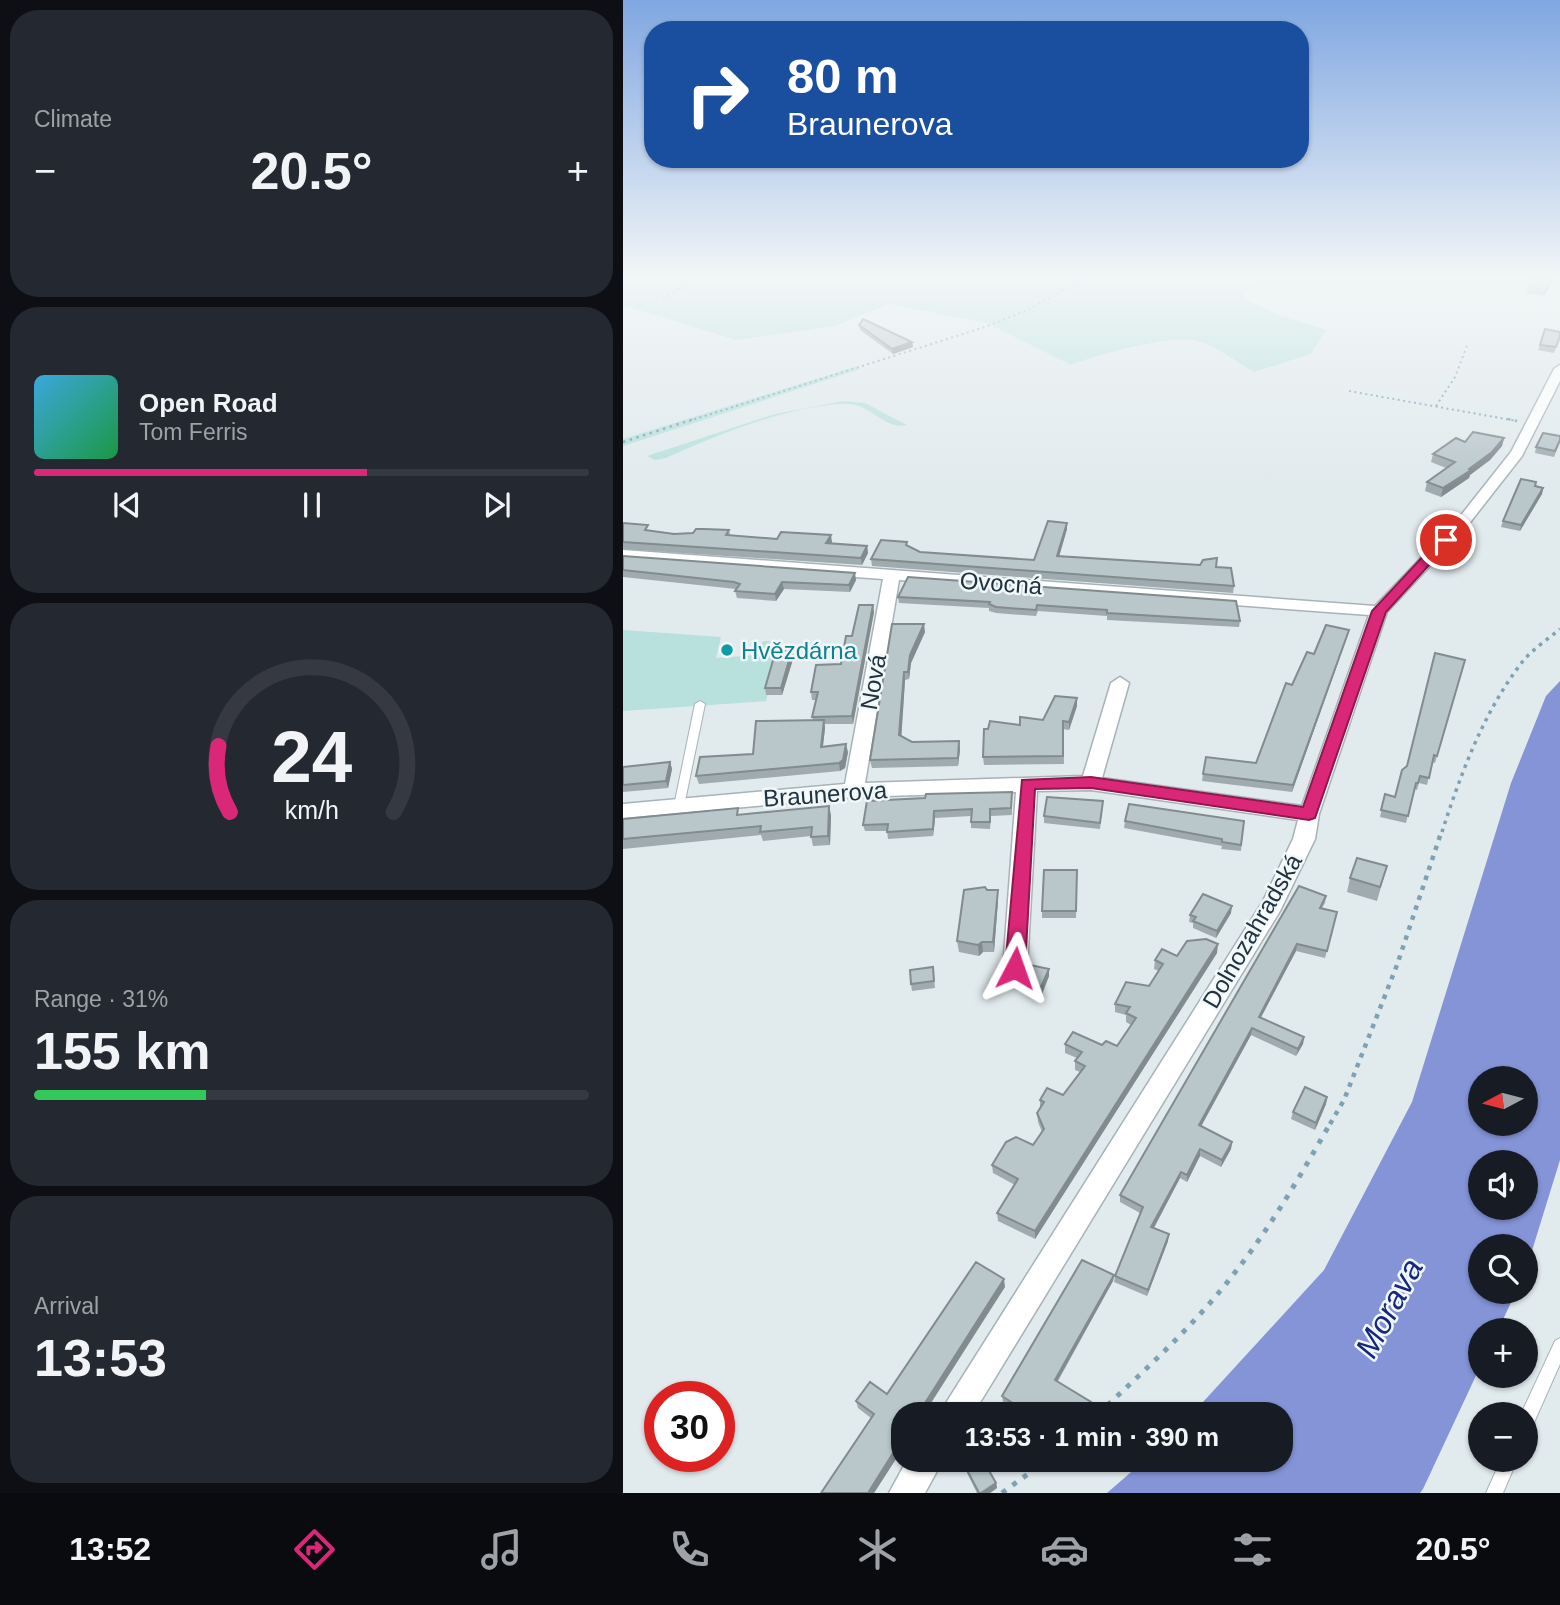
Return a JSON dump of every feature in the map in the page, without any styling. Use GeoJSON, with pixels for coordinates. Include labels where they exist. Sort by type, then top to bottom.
{"type":"FeatureCollection","features":[{"type":"Feature","properties":{"kind":"street","name":"Dolnozahradská"},"geometry":{"type":"LineString","coordinates":[[962,1402],[1272,905],[1304,839],[1309,814],[1379,611],[1463,522],[1517,453],[1560,369]]}},
{"type":"Feature","properties":{"kind":"street","name":"Ovocná"},"geometry":{"type":"LineString","coordinates":[[623,555],[1379,611]]}},
{"type":"Feature","properties":{"kind":"street","name":"Nová"},"geometry":{"type":"LineString","coordinates":[[854,790],[892,575]]}},
{"type":"Feature","properties":{"kind":"street"},"geometry":{"type":"LineString","coordinates":[[1091,783],[1120,682]]}},
{"type":"Feature","properties":{"kind":"street","name":"Braunerova"},"geometry":{"type":"LineString","coordinates":[[623,811],[854,790],[1091,783],[1309,814]]}},
{"type":"Feature","properties":{"kind":"street"},"geometry":{"type":"LineString","coordinates":[[1015,968],[1027,784]]}},
{"type":"Feature","properties":{"kind":"street"},"geometry":{"type":"LineString","coordinates":[[906,1493],[919,1472]]}},
{"type":"Feature","properties":{"kind":"lane"},"geometry":{"type":"LineString","coordinates":[[679,806],[700,704]]}},
{"type":"Feature","properties":{"kind":"lane"},"geometry":{"type":"LineString","coordinates":[[1535,1402],[1560,1346]]}},
{"type":"Feature","properties":{"kind":"lane"},"geometry":{"type":"LineString","coordinates":[[1494,1493],[1504,1472]]}},
{"type":"Feature","properties":{"kind":"path"},"geometry":{"type":"LineString","coordinates":[[623,442],[920,348]]}},
{"type":"Feature","properties":{"kind":"path"},"geometry":{"type":"LineString","coordinates":[[1436,406],[1455,377],[1466,348]]}},
{"type":"Feature","properties":{"kind":"path"},"geometry":{"type":"LineString","coordinates":[[1349,391],[1532,424]]}},
{"type":"Feature","properties":{"kind":"path"},"geometry":{"type":"LineString","coordinates":[[1111,1402],[1167,1350],[1236,1272],[1344,1100],[1397,965],[1464,768],[1503,690],[1525,659],[1560,629]]}},
{"type":"Feature","properties":{"kind":"path"},"geometry":{"type":"LineString","coordinates":[[1002,1493],[1031,1472]]}},
{"type":"Feature","properties":{"kind":"green space"},"geometry":{"type":"Polygon","coordinates":[[[1036,348],[1131,348],[1098,356],[1071,365],[1036,348]]]}},
{"type":"Feature","properties":{"kind":"green space"},"geometry":{"type":"Polygon","coordinates":[[[1213,348],[1315,348],[1311,354],[1254,372],[1213,348]]]}},
{"type":"Feature","properties":{"kind":"green space"},"geometry":{"type":"Polygon","coordinates":[[[854,367],[861,369],[623,446],[623,439],[854,367]]]}},
{"type":"Feature","properties":{"kind":"green space"},"geometry":{"type":"Polygon","coordinates":[[[843,401],[865,403],[907,425],[892,424],[856,405],[827,405],[755,422],[666,458],[655,460],[647,456],[775,414],[843,401]]]}},
{"type":"Feature","properties":{"kind":"green space"},"geometry":{"type":"Polygon","coordinates":[[[623,630],[721,637],[716,658],[758,655],[763,641],[780,642],[766,701],[623,711],[623,630]]]}},
{"type":"Feature","properties":{"kind":"water","name":"Morava"},"geometry":{"type":"Polygon","coordinates":[[[1560,681],[1560,1160],[1537,1234],[1468,1234],[1468,1304],[1510,1304],[1504,1318],[1468,1318],[1468,1388],[1470,1388],[1423,1489],[1420,1493],[1107,1493],[1131,1472],[1293,1472],[1293,1402],[1203,1402],[1324,1270],[1412,1102],[1511,783],[1546,696],[1560,681]]]}},
{"type":"Feature","properties":{"kind":"building"},"geometry":{"type":"Polygon","coordinates":[[[1473,432],[1504,438],[1492,452],[1469,469],[1471,470],[1443,488],[1427,482],[1455,462],[1433,454],[1456,438],[1465,442],[1473,432]]]}},
{"type":"Feature","properties":{"kind":"building"},"geometry":{"type":"Polygon","coordinates":[[[1543,433],[1560,436],[1555,451],[1536,447],[1543,433]]]}},
{"type":"Feature","properties":{"kind":"building"},"geometry":{"type":"Polygon","coordinates":[[[1521,479],[1536,482],[1535,486],[1543,488],[1521,525],[1503,521],[1521,479]]]}},
{"type":"Feature","properties":{"kind":"building"},"geometry":{"type":"Polygon","coordinates":[[[1048,521],[1067,523],[1057,556],[1200,565],[1203,560],[1217,558],[1216,567],[1231,568],[1234,586],[871,559],[881,540],[907,542],[906,545],[920,552],[1034,560],[1048,521]]]}},
{"type":"Feature","properties":{"kind":"building"},"geometry":{"type":"Polygon","coordinates":[[[623,523],[648,525],[645,530],[674,534],[693,533],[696,529],[704,529],[729,530],[726,535],[777,539],[781,532],[831,535],[826,543],[867,546],[861,558],[623,542],[623,523]]]}},
{"type":"Feature","properties":{"kind":"building"},"geometry":{"type":"Polygon","coordinates":[[[623,556],[855,573],[849,585],[782,582],[775,594],[735,591],[740,584],[734,582],[623,570],[623,556]]]}},
{"type":"Feature","properties":{"kind":"building"},"geometry":{"type":"Polygon","coordinates":[[[908,577],[1236,601],[1240,621],[1107,613],[1107,610],[1037,605],[1036,610],[996,607],[989,604],[990,602],[898,597],[908,577]]]}},
{"type":"Feature","properties":{"kind":"building"},"geometry":{"type":"Polygon","coordinates":[[[859,605],[873,605],[852,716],[812,717],[818,692],[811,692],[816,665],[841,664],[846,636],[852,636],[859,605]]]}},
{"type":"Feature","properties":{"kind":"building"},"geometry":{"type":"Polygon","coordinates":[[[892,624],[924,624],[910,655],[908,672],[904,672],[899,735],[912,742],[959,741],[958,758],[870,760],[892,624]]]}},
{"type":"Feature","properties":{"kind":"building"},"geometry":{"type":"Polygon","coordinates":[[[1326,625],[1349,630],[1293,785],[1203,774],[1206,757],[1256,763],[1286,683],[1292,685],[1307,652],[1314,654],[1326,625]]]}},
{"type":"Feature","properties":{"kind":"building"},"geometry":{"type":"Polygon","coordinates":[[[776,650],[792,650],[781,688],[765,688],[776,650]]]}},
{"type":"Feature","properties":{"kind":"building"},"geometry":{"type":"Polygon","coordinates":[[[1435,653],[1465,660],[1437,756],[1434,755],[1429,778],[1420,776],[1416,783],[1408,816],[1381,810],[1385,794],[1395,797],[1402,770],[1407,766],[1435,653]]]}},
{"type":"Feature","properties":{"kind":"building"},"geometry":{"type":"Polygon","coordinates":[[[1055,696],[1077,698],[1069,722],[1063,721],[1063,756],[983,757],[984,729],[988,729],[990,721],[1020,725],[1020,717],[1043,720],[1055,696]]]}},
{"type":"Feature","properties":{"kind":"building"},"geometry":{"type":"Polygon","coordinates":[[[824,720],[821,747],[846,744],[843,760],[839,763],[696,776],[700,757],[753,754],[756,721],[824,720]]]}},
{"type":"Feature","properties":{"kind":"building"},"geometry":{"type":"Polygon","coordinates":[[[670,762],[666,781],[623,785],[623,767],[670,762]]]}},
{"type":"Feature","properties":{"kind":"building"},"geometry":{"type":"Polygon","coordinates":[[[1012,792],[1011,808],[990,809],[990,822],[971,822],[972,809],[934,811],[933,829],[887,832],[888,824],[863,825],[867,801],[925,798],[926,794],[1012,792]]]}},
{"type":"Feature","properties":{"kind":"building"},"geometry":{"type":"Polygon","coordinates":[[[1047,797],[1103,801],[1100,823],[1044,816],[1047,797]]]}},
{"type":"Feature","properties":{"kind":"building"},"geometry":{"type":"Polygon","coordinates":[[[1129,804],[1244,821],[1241,845],[1125,821],[1129,804]]]}},
{"type":"Feature","properties":{"kind":"building"},"geometry":{"type":"Polygon","coordinates":[[[829,806],[828,836],[811,837],[812,827],[760,832],[761,826],[623,839],[623,819],[738,808],[737,815],[829,806]]]}},
{"type":"Feature","properties":{"kind":"building"},"geometry":{"type":"Polygon","coordinates":[[[1357,858],[1387,866],[1380,887],[1350,878],[1357,858]]]}},
{"type":"Feature","properties":{"kind":"building"},"geometry":{"type":"Polygon","coordinates":[[[1044,870],[1077,870],[1076,911],[1042,911],[1044,870]]]}},
{"type":"Feature","properties":{"kind":"building"},"geometry":{"type":"Polygon","coordinates":[[[1299,886],[1326,896],[1320,908],[1337,912],[1327,951],[1297,944],[1259,1017],[1304,1037],[1298,1049],[1252,1028],[1199,1125],[1232,1142],[1222,1160],[1200,1149],[1187,1175],[1181,1172],[1151,1227],[1169,1234],[1148,1290],[1115,1276],[1143,1207],[1120,1195],[1299,886]]]}},
{"type":"Feature","properties":{"kind":"building"},"geometry":{"type":"Polygon","coordinates":[[[985,887],[987,890],[998,890],[993,942],[982,942],[978,945],[957,941],[964,890],[985,887]]]}},
{"type":"Feature","properties":{"kind":"building"},"geometry":{"type":"Polygon","coordinates":[[[1203,894],[1232,906],[1217,931],[1193,921],[1196,917],[1190,915],[1203,894]]]}},
{"type":"Feature","properties":{"kind":"building"},"geometry":{"type":"Polygon","coordinates":[[[1206,939],[1218,944],[1035,1231],[997,1213],[1018,1179],[992,1165],[1006,1142],[1016,1137],[1033,1145],[1044,1129],[1037,1113],[1044,1102],[1040,1100],[1047,1088],[1063,1095],[1085,1066],[1075,1061],[1082,1052],[1065,1044],[1073,1032],[1102,1045],[1106,1041],[1117,1046],[1136,1018],[1126,1013],[1130,1007],[1115,1004],[1126,982],[1149,986],[1163,964],[1155,960],[1162,949],[1177,956],[1187,941],[1206,939]]]}},
{"type":"Feature","properties":{"kind":"building"},"geometry":{"type":"Polygon","coordinates":[[[1030,965],[1049,969],[1041,987],[1023,982],[1030,965]]]}},
{"type":"Feature","properties":{"kind":"building"},"geometry":{"type":"Polygon","coordinates":[[[933,967],[934,981],[911,984],[910,970],[933,967]]]}},
{"type":"Feature","properties":{"kind":"building"},"geometry":{"type":"Polygon","coordinates":[[[1305,1087],[1327,1097],[1316,1123],[1293,1112],[1305,1087]]]}},
{"type":"Feature","properties":{"kind":"building"},"geometry":{"type":"Polygon","coordinates":[[[1082,1260],[1114,1275],[1055,1380],[1091,1402],[1011,1402],[1002,1396],[1082,1260]]]}},
{"type":"Feature","properties":{"kind":"building"},"geometry":{"type":"Polygon","coordinates":[[[976,1262],[1004,1279],[926,1402],[891,1402],[891,1456],[868,1493],[821,1493],[874,1414],[856,1401],[870,1382],[887,1394],[976,1262]]]}},
{"type":"Feature","properties":{"kind":"building"},"geometry":{"type":"Polygon","coordinates":[[[968,1472],[990,1472],[996,1483],[979,1493],[968,1472]]]}},
{"type":"Feature","properties":{"kind":"place","name":"Hvězdárna"},"geometry":{"type":"Point","coordinates":[727,650]}},
{"type":"Feature","properties":{"kind":"route"},"geometry":{"type":"LineString","coordinates":[[1015,968],[1027,784],[1091,783],[1309,814],[1379,611],[1446,540]]}}]}
